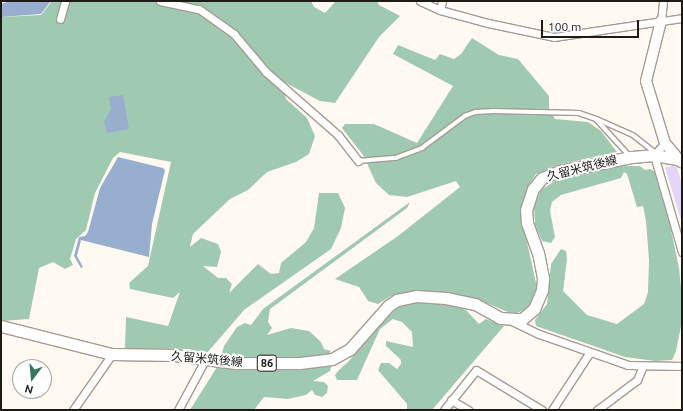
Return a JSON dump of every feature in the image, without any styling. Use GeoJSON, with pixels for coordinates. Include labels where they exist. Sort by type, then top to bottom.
{"type":"FeatureCollection","features":[{"type":"Feature","properties":{"kind":"main road","name":"久留米筑後線"},"geometry":{"type":"LineString","coordinates":[[1,326],[112,354],[175,355],[235,363],[293,363],[332,359],[350,348],[388,306],[397,300],[416,296],[446,298],[475,304],[510,320],[522,319],[534,309],[542,290],[543,278],[538,253],[527,222],[526,210],[533,189],[542,178],[559,172],[654,153],[680,161]]}},
{"type":"Feature","properties":{"kind":"street"},"geometry":{"type":"LineString","coordinates":[[60,18],[65,1]]}},
{"type":"Feature","properties":{"kind":"street"},"geometry":{"type":"LineString","coordinates":[[160,1],[199,9],[234,34],[266,72],[338,135],[358,161]]}},
{"type":"Feature","properties":{"kind":"street"},"geometry":{"type":"LineString","coordinates":[[420,1],[440,10],[554,37],[682,18]]}},
{"type":"Feature","properties":{"kind":"street"},"geometry":{"type":"LineString","coordinates":[[440,10],[442,1]]}},
{"type":"Feature","properties":{"kind":"street"},"geometry":{"type":"LineString","coordinates":[[663,1],[661,21],[646,81],[665,143],[680,161]]}},
{"type":"Feature","properties":{"kind":"street"},"geometry":{"type":"LineString","coordinates":[[665,143],[654,153],[682,252]]}},
{"type":"Feature","properties":{"kind":"street"},"geometry":{"type":"LineString","coordinates":[[510,320],[539,334],[628,365],[682,366]]}},
{"type":"Feature","properties":{"kind":"street"},"geometry":{"type":"LineString","coordinates":[[552,410],[590,352]]}},
{"type":"Feature","properties":{"kind":"street"},"geometry":{"type":"LineString","coordinates":[[73,410],[112,354]]}},
{"type":"Feature","properties":{"kind":"street"},"geometry":{"type":"LineString","coordinates":[[178,410],[205,360]]}},
{"type":"Feature","properties":{"kind":"street"},"geometry":{"type":"LineString","coordinates":[[597,410],[637,380],[643,366]]}},
{"type":"Feature","properties":{"kind":"street"},"geometry":{"type":"LineString","coordinates":[[444,410],[476,370],[542,410]]}},
{"type":"Feature","properties":{"kind":"street"},"geometry":{"type":"LineString","coordinates":[[451,400],[468,410]]}},
{"type":"Feature","properties":{"kind":"lane"},"geometry":{"type":"LineString","coordinates":[[358,161],[396,158],[422,148],[465,116],[476,112],[578,113],[633,135],[654,153]]}},
{"type":"Feature","properties":{"kind":"lane"},"geometry":{"type":"LineString","coordinates":[[596,119],[632,157]]}},
{"type":"Feature","properties":{"kind":"green space"},"geometry":{"type":"Polygon","coordinates":[[[52,1],[311,1],[314,7],[325,13],[336,1],[377,1],[379,5],[400,16],[379,37],[335,103],[320,101],[282,81],[286,99],[307,118],[315,136],[309,154],[296,162],[267,172],[248,190],[230,199],[193,234],[190,247],[201,238],[218,244],[221,252],[217,267],[203,266],[218,278],[226,278],[232,284],[229,293],[258,264],[271,274],[279,273],[281,263],[306,242],[314,228],[319,193],[338,193],[345,208],[341,228],[331,249],[244,310],[207,353],[188,349],[125,348],[126,317],[168,326],[180,292],[173,298],[130,289],[129,283],[148,266],[171,162],[120,152],[113,158],[95,193],[86,230],[76,239],[70,259],[73,265],[65,269],[53,262],[39,268],[29,319],[1,321],[1,17],[41,15],[52,1]]]}},
{"type":"Feature","properties":{"kind":"green space"},"geometry":{"type":"Polygon","coordinates":[[[472,38],[499,55],[518,59],[549,96],[549,108],[555,119],[588,122],[601,131],[617,152],[557,165],[536,174],[526,190],[520,211],[537,287],[532,302],[526,309],[517,313],[508,312],[477,299],[427,291],[391,296],[378,304],[368,301],[359,287],[335,279],[398,236],[460,187],[456,181],[407,197],[389,195],[376,183],[363,155],[342,128],[345,124],[374,124],[417,143],[453,86],[393,54],[398,45],[435,60],[440,54],[454,59],[461,54],[472,38]]]}},
{"type":"Feature","properties":{"kind":"green space"},"geometry":{"type":"Polygon","coordinates":[[[625,166],[640,166],[645,170],[650,169],[656,172],[666,206],[679,268],[682,298],[681,326],[676,351],[672,360],[655,361],[625,357],[536,326],[535,320],[547,304],[551,264],[561,249],[566,251],[567,259],[563,291],[587,315],[617,324],[644,304],[648,292],[649,260],[646,221],[643,206],[637,207],[627,174],[624,172],[621,178],[561,195],[552,202],[550,211],[555,237],[551,243],[542,241],[535,224],[534,207],[541,190],[555,181],[594,170],[625,166]]]}},
{"type":"Feature","properties":{"kind":"green space"},"geometry":{"type":"Polygon","coordinates":[[[410,202],[407,208],[270,309],[268,322],[272,328],[267,335],[291,328],[309,331],[321,342],[324,349],[331,351],[327,356],[316,359],[221,357],[224,346],[237,327],[245,323],[251,325],[263,309],[410,202]]]}},
{"type":"Feature","properties":{"kind":"green space"},"geometry":{"type":"Polygon","coordinates":[[[414,302],[445,302],[466,310],[479,324],[486,319],[504,326],[432,410],[407,410],[407,404],[378,370],[381,363],[389,363],[397,369],[401,364],[401,360],[386,346],[386,341],[413,347],[412,332],[402,322],[393,319],[380,329],[357,380],[337,380],[335,375],[381,323],[398,307],[414,302]]]}},
{"type":"Feature","properties":{"kind":"green space"},"geometry":{"type":"Polygon","coordinates":[[[321,365],[331,367],[330,371],[313,381],[324,382],[328,386],[327,393],[322,397],[315,395],[312,390],[306,395],[288,399],[264,397],[254,410],[190,410],[217,367],[304,369],[321,365]]]}},
{"type":"Feature","properties":{"kind":"water"},"geometry":{"type":"Polygon","coordinates":[[[10,1],[51,1],[41,14],[1,17],[1,4],[10,1]]]}},
{"type":"Feature","properties":{"kind":"water"},"geometry":{"type":"Polygon","coordinates":[[[123,95],[129,129],[107,133],[104,122],[111,109],[109,97],[123,95]]]}},
{"type":"Feature","properties":{"kind":"water"},"geometry":{"type":"Polygon","coordinates":[[[118,157],[163,168],[165,170],[152,224],[149,257],[81,240],[77,256],[83,267],[81,268],[74,256],[79,237],[85,236],[88,232],[100,188],[118,157]]]}},
{"type":"Feature","properties":{"kind":"building"},"geometry":{"type":"Polygon","coordinates":[[[665,167],[677,167],[682,184],[682,223],[665,167]]]}}]}
